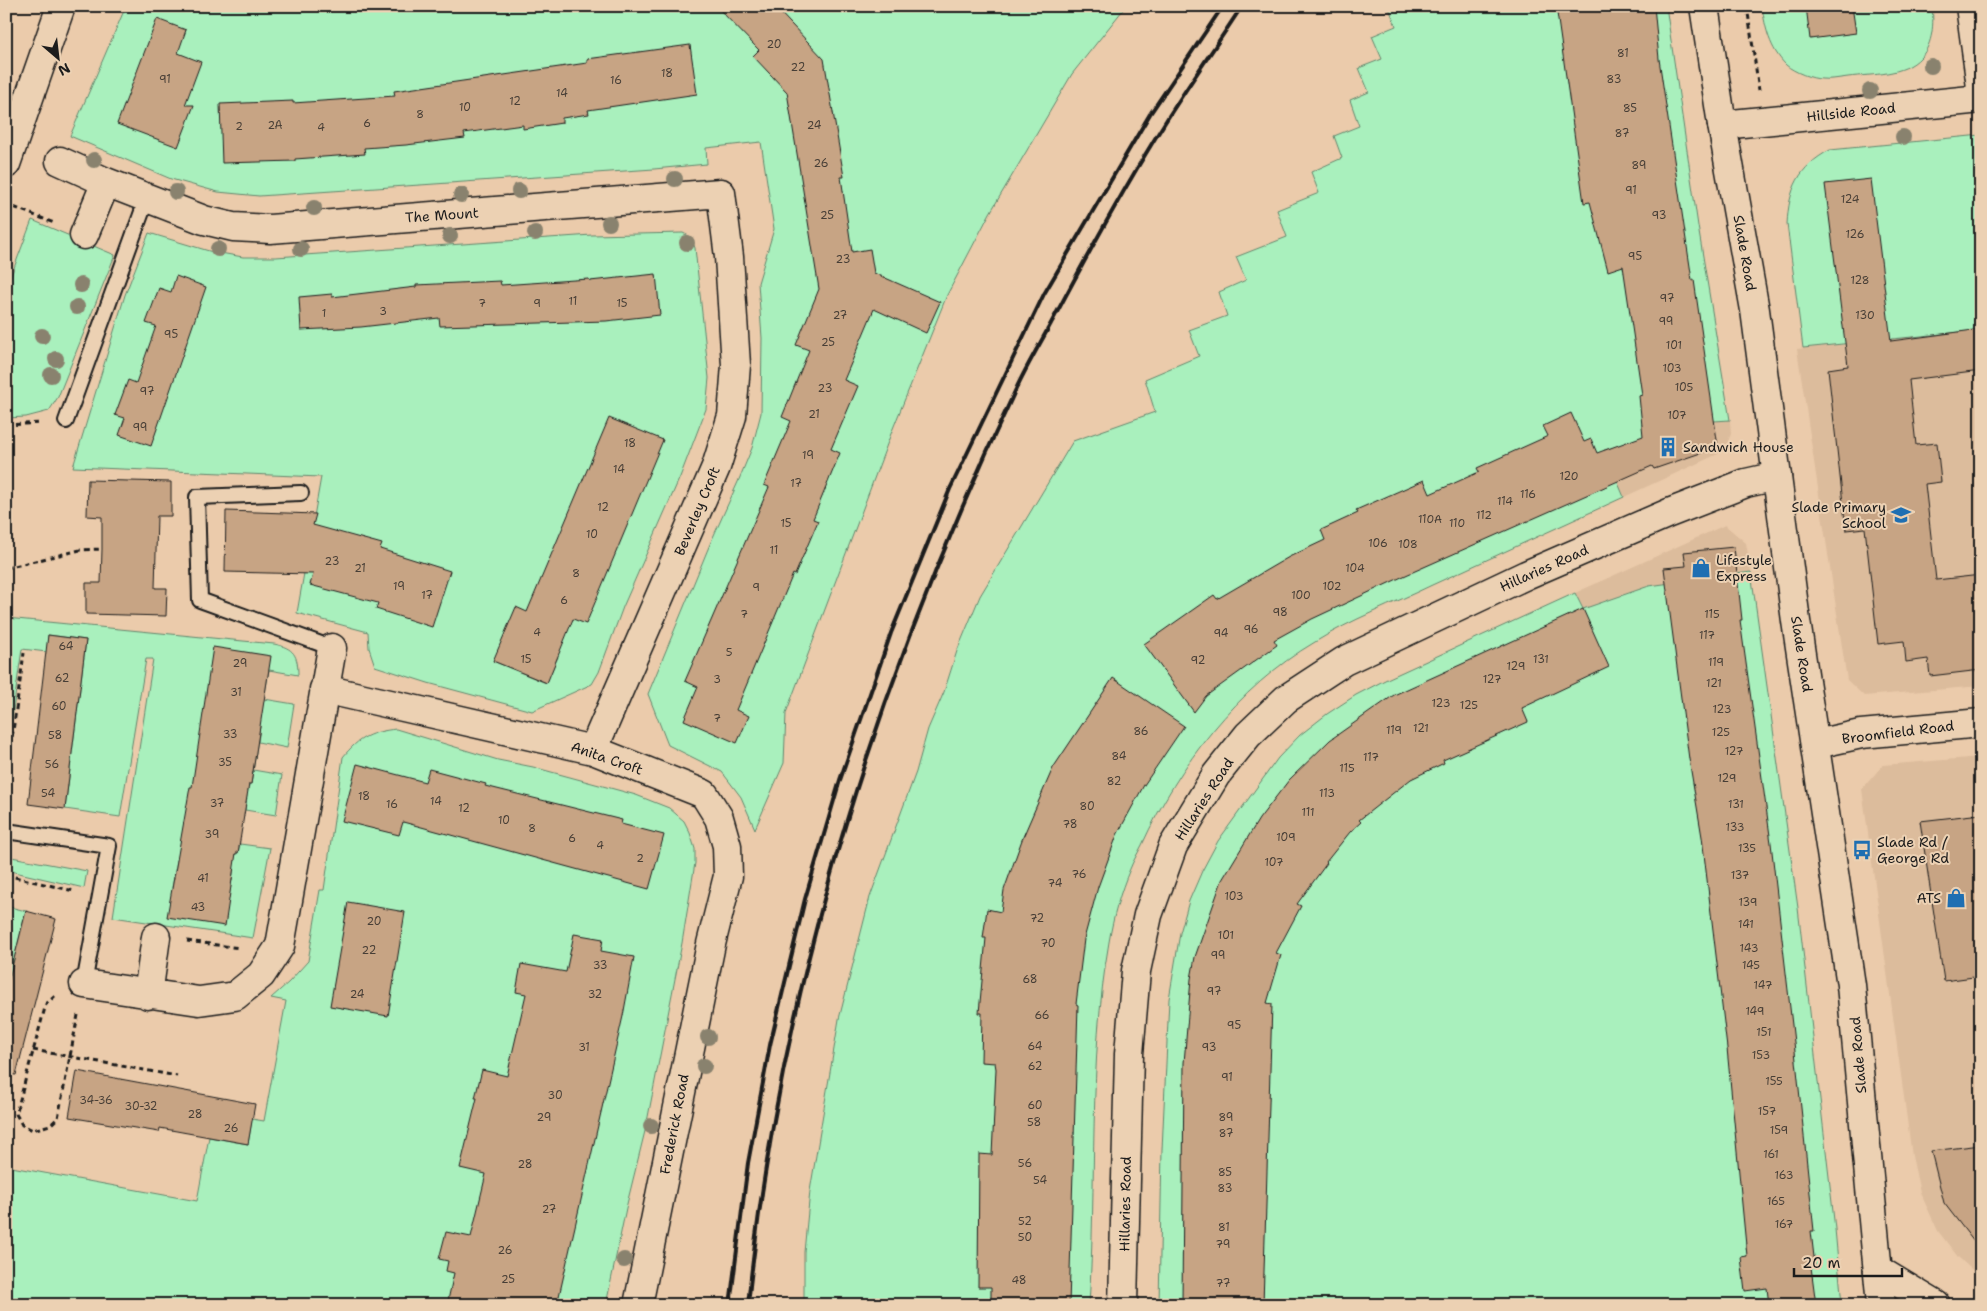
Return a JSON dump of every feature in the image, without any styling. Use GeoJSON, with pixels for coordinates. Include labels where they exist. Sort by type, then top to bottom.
{"type":"FeatureCollection","features":[{"type":"Feature","properties":{"kind":"street"},"geometry":{"type":"LineString","coordinates":[[6,164],[61,6]]}},
{"type":"Feature","properties":{"kind":"street","name":"Slade Road"},"geometry":{"type":"LineString","coordinates":[[1704,6],[1722,125],[1755,310],[1796,621],[1851,985],[1881,1305]]}},
{"type":"Feature","properties":{"kind":"street"},"geometry":{"type":"LineString","coordinates":[[1970,6],[1981,87]]}},
{"type":"Feature","properties":{"kind":"street","name":"Hillside Road"},"geometry":{"type":"LineString","coordinates":[[1722,125],[1981,99]]}},
{"type":"Feature","properties":{"kind":"street","name":"The Mount"},"geometry":{"type":"LineString","coordinates":[[60,161],[106,182],[204,220],[234,228],[270,229],[721,193],[729,257]]}},
{"type":"Feature","properties":{"kind":"street"},"geometry":{"type":"LineString","coordinates":[[84,235],[106,182]]}},
{"type":"Feature","properties":{"kind":"street","name":"Beverley Croft"},"geometry":{"type":"LineString","coordinates":[[593,750],[716,467],[732,416],[736,365],[729,257]]}},
{"type":"Feature","properties":{"kind":"street","name":"Hillaries Road"},"geometry":{"type":"LineString","coordinates":[[1124,1305],[1129,1063],[1136,971],[1148,915],[1173,846],[1216,775],[1248,735],[1286,699],[1344,661],[1526,575],[1669,513],[1746,483],[1777,476]]}},
{"type":"Feature","properties":{"kind":"street"},"geometry":{"type":"LineString","coordinates":[[84,984],[199,1001],[235,996],[261,975],[280,946],[332,648]]}},
{"type":"Feature","properties":{"kind":"street","name":"Anita Croft"},"geometry":{"type":"LineString","coordinates":[[324,689],[593,750],[704,794],[719,818],[727,846],[728,876],[712,944]]}},
{"type":"Feature","properties":{"kind":"street","name":"Broomfield Road"},"geometry":{"type":"LineString","coordinates":[[1816,744],[1861,734],[1981,723]]}},
{"type":"Feature","properties":{"kind":"street"},"geometry":{"type":"LineString","coordinates":[[148,994],[156,937]]}},
{"type":"Feature","properties":{"kind":"street","name":"Frederick Road"},"geometry":{"type":"LineString","coordinates":[[638,1305],[712,944]]}},
{"type":"Feature","properties":{"kind":"street"},"geometry":{"type":"LineString","coordinates":[[1878,1270],[1936,1305]]}},
{"type":"Feature","properties":{"kind":"lane"},"geometry":{"type":"LineString","coordinates":[[66,421],[147,198]]}},
{"type":"Feature","properties":{"kind":"lane"},"geometry":{"type":"LineString","coordinates":[[301,493],[197,497],[200,600],[332,648]]}},
{"type":"Feature","properties":{"kind":"lane"},"geometry":{"type":"LineString","coordinates":[[6,831],[109,846],[84,984]]}},
{"type":"Feature","properties":{"kind":"path"},"geometry":{"type":"LineString","coordinates":[[1748,6],[1763,121]]}},
{"type":"Feature","properties":{"kind":"path"},"geometry":{"type":"LineString","coordinates":[[6,425],[66,421]]}},
{"type":"Feature","properties":{"kind":"path"},"geometry":{"type":"LineString","coordinates":[[6,568],[80,550],[102,549]]}},
{"type":"Feature","properties":{"kind":"path"},"geometry":{"type":"LineString","coordinates":[[6,743],[12,738],[24,653]]}},
{"type":"Feature","properties":{"kind":"path"},"geometry":{"type":"LineString","coordinates":[[6,875],[84,893]]}},
{"type":"Feature","properties":{"kind":"path"},"geometry":{"type":"LineString","coordinates":[[64,982],[84,984],[58,1118],[50,1125],[33,1130],[22,1125],[16,1114],[46,1004],[58,994],[64,982]]}},
{"type":"Feature","properties":{"kind":"path"},"geometry":{"type":"LineString","coordinates":[[33,1050],[177,1076]]}},
{"type":"Feature","properties":{"kind":"shaded area","name":"Slade Primary School"},"geometry":{"type":"Polygon","coordinates":[[[1981,330],[1981,686],[1864,696],[1847,680],[1797,349],[1981,330]]]}},
{"type":"Feature","properties":{"kind":"shaded area"},"geometry":{"type":"Polygon","coordinates":[[[1730,420],[1731,434],[1726,446],[1718,454],[1624,497],[1604,450],[1714,421],[1730,420]]]}},
{"type":"Feature","properties":{"kind":"shaded area"},"geometry":{"type":"Polygon","coordinates":[[[1725,525],[1746,543],[1751,572],[1649,586],[1583,609],[1575,593],[1725,525]]]}},
{"type":"Feature","properties":{"kind":"shaded area"},"geometry":{"type":"Polygon","coordinates":[[[1981,757],[1981,1278],[1958,1257],[1938,1231],[1920,1192],[1912,1156],[1862,789],[1883,765],[1981,757]]]}},
{"type":"Feature","properties":{"kind":"green space"},"geometry":{"type":"Polygon","coordinates":[[[126,6],[1126,6],[1072,74],[990,213],[947,295],[892,431],[786,713],[784,763],[755,829],[741,797],[722,772],[668,745],[648,694],[752,448],[761,413],[762,338],[758,283],[774,229],[761,142],[706,148],[707,164],[654,169],[259,196],[218,192],[171,179],[70,136],[126,6]]]}},
{"type":"Feature","properties":{"kind":"green space"},"geometry":{"type":"Polygon","coordinates":[[[1393,6],[1666,6],[1698,226],[1730,420],[1714,421],[1604,450],[1624,497],[1358,619],[1315,642],[1260,682],[1213,730],[1192,757],[1157,815],[1126,878],[1111,933],[1102,987],[1098,1032],[1089,1305],[804,1305],[804,1252],[810,1191],[839,1019],[870,897],[916,772],[928,729],[980,596],[1073,441],[1155,412],[1145,379],[1199,356],[1189,330],[1227,316],[1219,292],[1246,280],[1236,257],[1287,237],[1277,210],[1319,193],[1311,172],[1342,158],[1334,136],[1359,126],[1350,100],[1369,92],[1359,68],[1382,59],[1372,36],[1396,26],[1389,8],[1393,6]]]}},
{"type":"Feature","properties":{"kind":"green space"},"geometry":{"type":"Polygon","coordinates":[[[1762,6],[1932,6],[1932,33],[1925,52],[1906,68],[1887,73],[1818,79],[1794,70],[1780,59],[1769,38],[1762,6]]]}},
{"type":"Feature","properties":{"kind":"green space"},"geometry":{"type":"Polygon","coordinates":[[[1981,135],[1981,330],[1803,348],[1787,224],[1793,190],[1803,172],[1810,164],[1830,150],[1981,135]]]}},
{"type":"Feature","properties":{"kind":"green space"},"geometry":{"type":"Polygon","coordinates":[[[32,220],[115,255],[58,397],[49,411],[26,417],[6,418],[6,289],[32,220]]]}},
{"type":"Feature","properties":{"kind":"green space"},"geometry":{"type":"Polygon","coordinates":[[[149,233],[209,251],[243,257],[276,257],[592,235],[683,233],[691,237],[695,248],[709,378],[706,409],[680,477],[623,607],[599,672],[592,684],[532,711],[428,683],[375,666],[369,648],[368,632],[297,613],[321,477],[73,467],[125,295],[149,233]],[[558,657],[493,661],[546,683],[558,657]]]}},
{"type":"Feature","properties":{"kind":"green space"},"geometry":{"type":"Polygon","coordinates":[[[1751,572],[1798,908],[1842,1305],[1159,1305],[1162,1150],[1169,999],[1180,933],[1189,901],[1218,841],[1278,758],[1300,735],[1356,695],[1575,593],[1583,609],[1649,586],[1751,572]]]}},
{"type":"Feature","properties":{"kind":"green space"},"geometry":{"type":"Polygon","coordinates":[[[6,618],[274,644],[290,650],[296,657],[298,675],[269,670],[264,699],[294,704],[287,748],[258,742],[260,726],[253,770],[282,775],[276,815],[245,810],[247,795],[181,845],[238,853],[240,844],[270,848],[253,938],[113,917],[153,659],[146,659],[120,817],[65,809],[86,640],[48,635],[47,652],[22,649],[9,737],[6,739],[6,618]],[[177,860],[172,888],[229,897],[234,868],[177,860]]]}},
{"type":"Feature","properties":{"kind":"green space"},"geometry":{"type":"Polygon","coordinates":[[[396,729],[498,760],[533,767],[636,795],[669,808],[684,821],[690,833],[695,849],[695,863],[682,943],[646,1127],[626,1208],[606,1305],[6,1305],[6,1166],[197,1201],[209,1137],[248,1144],[252,1119],[264,1121],[286,1001],[271,998],[308,961],[320,890],[324,890],[343,757],[360,740],[372,734],[396,729]]]}},
{"type":"Feature","properties":{"kind":"green space"},"geometry":{"type":"Polygon","coordinates":[[[6,856],[87,871],[84,888],[6,870],[6,856]]]}},
{"type":"Feature","properties":{"kind":"green space"},"geometry":{"type":"Polygon","coordinates":[[[6,906],[26,911],[6,991],[6,906]]]}},
{"type":"Feature","properties":{"kind":"building"},"geometry":{"type":"Polygon","coordinates":[[[716,6],[774,6],[824,59],[844,177],[841,177],[852,252],[870,249],[874,273],[940,302],[926,333],[874,309],[844,380],[858,386],[831,449],[840,453],[813,519],[818,521],[795,575],[793,574],[736,710],[749,716],[737,743],[684,720],[698,687],[685,681],[769,487],[764,485],[791,421],[782,417],[809,350],[796,345],[819,289],[787,92],[753,56],[759,50],[716,6]]]}},
{"type":"Feature","properties":{"kind":"building"},"geometry":{"type":"Polygon","coordinates":[[[1556,6],[1654,6],[1659,59],[1718,447],[1654,469],[1652,466],[1406,575],[1312,619],[1274,640],[1277,645],[1206,696],[1194,712],[1144,644],[1214,595],[1217,599],[1289,557],[1325,540],[1321,530],[1358,513],[1356,510],[1424,480],[1430,494],[1479,472],[1477,468],[1548,436],[1543,426],[1571,413],[1584,442],[1591,439],[1597,453],[1643,436],[1639,396],[1642,395],[1623,266],[1608,271],[1590,202],[1584,203],[1556,6]]]}},
{"type":"Feature","properties":{"kind":"building"},"geometry":{"type":"Polygon","coordinates":[[[1806,6],[1852,6],[1856,33],[1810,39],[1806,6]]]}},
{"type":"Feature","properties":{"kind":"building"},"geometry":{"type":"Polygon","coordinates":[[[157,19],[186,30],[178,53],[201,62],[185,105],[194,105],[178,147],[117,124],[157,19]]]}},
{"type":"Feature","properties":{"kind":"building"},"geometry":{"type":"Polygon","coordinates":[[[690,45],[697,94],[588,110],[589,114],[562,118],[562,123],[523,129],[523,125],[464,133],[465,138],[364,148],[365,154],[295,159],[295,161],[222,163],[220,104],[293,101],[293,103],[395,96],[394,91],[587,63],[587,59],[690,45]]]}},
{"type":"Feature","properties":{"kind":"building"},"geometry":{"type":"Polygon","coordinates":[[[1871,179],[1891,341],[1981,329],[1981,371],[1909,380],[1916,445],[1937,443],[1941,482],[1925,484],[1936,580],[1981,575],[1981,670],[1930,676],[1928,659],[1906,662],[1904,641],[1878,644],[1865,528],[1846,530],[1828,369],[1848,366],[1825,184],[1871,179]]]}},
{"type":"Feature","properties":{"kind":"building"},"geometry":{"type":"Polygon","coordinates":[[[656,274],[660,315],[606,321],[440,326],[439,318],[361,327],[301,330],[299,297],[332,294],[332,297],[416,287],[416,285],[500,281],[501,285],[589,279],[590,281],[656,274]]]}},
{"type":"Feature","properties":{"kind":"building"},"geometry":{"type":"Polygon","coordinates":[[[176,276],[206,287],[151,446],[119,435],[125,418],[115,415],[128,380],[136,383],[156,326],[146,323],[159,288],[171,292],[176,276]]]}},
{"type":"Feature","properties":{"kind":"building"},"geometry":{"type":"Polygon","coordinates":[[[609,418],[663,440],[586,624],[573,619],[547,683],[493,661],[516,607],[527,612],[609,418]]]}},
{"type":"Feature","properties":{"kind":"building"},"geometry":{"type":"Polygon","coordinates":[[[88,480],[171,482],[171,516],[157,516],[155,588],[167,588],[166,616],[86,614],[86,583],[101,583],[102,549],[102,517],[87,516],[88,480]]]}},
{"type":"Feature","properties":{"kind":"building"},"geometry":{"type":"Polygon","coordinates":[[[226,511],[316,514],[313,525],[382,544],[380,549],[450,571],[432,627],[376,609],[378,603],[310,585],[313,574],[225,572],[226,511]]]}},
{"type":"Feature","properties":{"kind":"building"},"geometry":{"type":"Polygon","coordinates":[[[1734,547],[1742,620],[1740,620],[1771,843],[1795,1051],[1814,1231],[1811,1231],[1815,1266],[1811,1267],[1816,1305],[1769,1305],[1767,1288],[1745,1291],[1741,1257],[1747,1256],[1727,1048],[1702,837],[1689,759],[1664,568],[1686,566],[1684,552],[1734,547]]]}},
{"type":"Feature","properties":{"kind":"building"},"geometry":{"type":"Polygon","coordinates":[[[1583,609],[1609,667],[1522,708],[1528,722],[1443,760],[1444,763],[1411,779],[1359,820],[1361,822],[1350,832],[1326,862],[1297,904],[1301,906],[1276,953],[1281,955],[1267,1003],[1272,1004],[1263,1305],[1182,1305],[1184,1063],[1191,979],[1195,957],[1222,880],[1259,819],[1289,780],[1330,740],[1394,695],[1583,609]]]}},
{"type":"Feature","properties":{"kind":"building"},"geometry":{"type":"Polygon","coordinates":[[[48,635],[86,640],[65,809],[28,804],[48,635]]]}},
{"type":"Feature","properties":{"kind":"building"},"geometry":{"type":"Polygon","coordinates":[[[213,647],[271,656],[251,784],[249,784],[238,853],[236,853],[225,926],[167,917],[190,787],[192,787],[213,647]]]}},
{"type":"Feature","properties":{"kind":"building"},"geometry":{"type":"Polygon","coordinates":[[[1113,678],[1184,726],[1144,785],[1117,835],[1098,887],[1084,939],[1076,1004],[1078,1005],[1069,1305],[1021,1305],[1021,1303],[991,1302],[991,1287],[978,1287],[979,1154],[992,1155],[996,1069],[995,1063],[981,1062],[982,1013],[979,1013],[986,938],[983,938],[987,909],[1001,912],[1004,890],[1023,837],[1053,768],[1113,678]]]}},
{"type":"Feature","properties":{"kind":"building"},"geometry":{"type":"Polygon","coordinates":[[[357,764],[425,782],[429,769],[486,784],[485,786],[622,820],[621,824],[664,835],[649,889],[403,822],[399,835],[342,821],[357,764]]]}},
{"type":"Feature","properties":{"kind":"building","name":"ATS"},"geometry":{"type":"Polygon","coordinates":[[[1981,814],[1981,976],[1944,981],[1920,821],[1981,814]]]}},
{"type":"Feature","properties":{"kind":"building"},"geometry":{"type":"Polygon","coordinates":[[[348,902],[405,912],[388,1016],[330,1006],[348,902]]]}},
{"type":"Feature","properties":{"kind":"building"},"geometry":{"type":"Polygon","coordinates":[[[26,911],[56,919],[16,1075],[6,1074],[6,991],[26,911]]]}},
{"type":"Feature","properties":{"kind":"building"},"geometry":{"type":"Polygon","coordinates":[[[574,934],[603,939],[601,951],[634,957],[623,1016],[557,1305],[447,1305],[454,1273],[446,1271],[448,1261],[439,1259],[446,1232],[471,1237],[486,1174],[460,1168],[482,1070],[507,1076],[526,994],[516,992],[521,964],[566,972],[574,934]]]}},
{"type":"Feature","properties":{"kind":"building"},"geometry":{"type":"Polygon","coordinates":[[[77,1071],[255,1104],[248,1144],[160,1128],[159,1132],[69,1117],[77,1071]]]}},
{"type":"Feature","properties":{"kind":"building"},"geometry":{"type":"Polygon","coordinates":[[[1981,1145],[1981,1251],[1944,1203],[1931,1151],[1981,1145]]]}},
{"type":"Feature","properties":{"kind":"railway"},"geometry":{"type":"LineString","coordinates":[[730,1305],[748,1163],[770,1045],[805,899],[840,780],[891,633],[950,489],[1044,294],[1150,114],[1223,6]]}},
{"type":"Feature","properties":{"kind":"railway"},"geometry":{"type":"LineString","coordinates":[[748,1305],[763,1186],[784,1068],[810,951],[842,836],[879,722],[920,609],[966,498],[1025,370],[1135,171],[1173,109],[1242,6]]}},
{"type":"Feature","properties":{"kind":"place","name":"Sandwich House"},"geometry":{"type":"Point","coordinates":[1668,447]}},
{"type":"Feature","properties":{"kind":"place","name":"Slade Primary School"},"geometry":{"type":"Point","coordinates":[1901,515]}},
{"type":"Feature","properties":{"kind":"place","name":"Lifestyle Express"},"geometry":{"type":"Point","coordinates":[1701,568]}},
{"type":"Feature","properties":{"kind":"place","name":"Slade Rd / George Rd"},"geometry":{"type":"Point","coordinates":[1862,850]}},
{"type":"Feature","properties":{"kind":"place","name":"ATS"},"geometry":{"type":"Point","coordinates":[1956,898]}}]}
